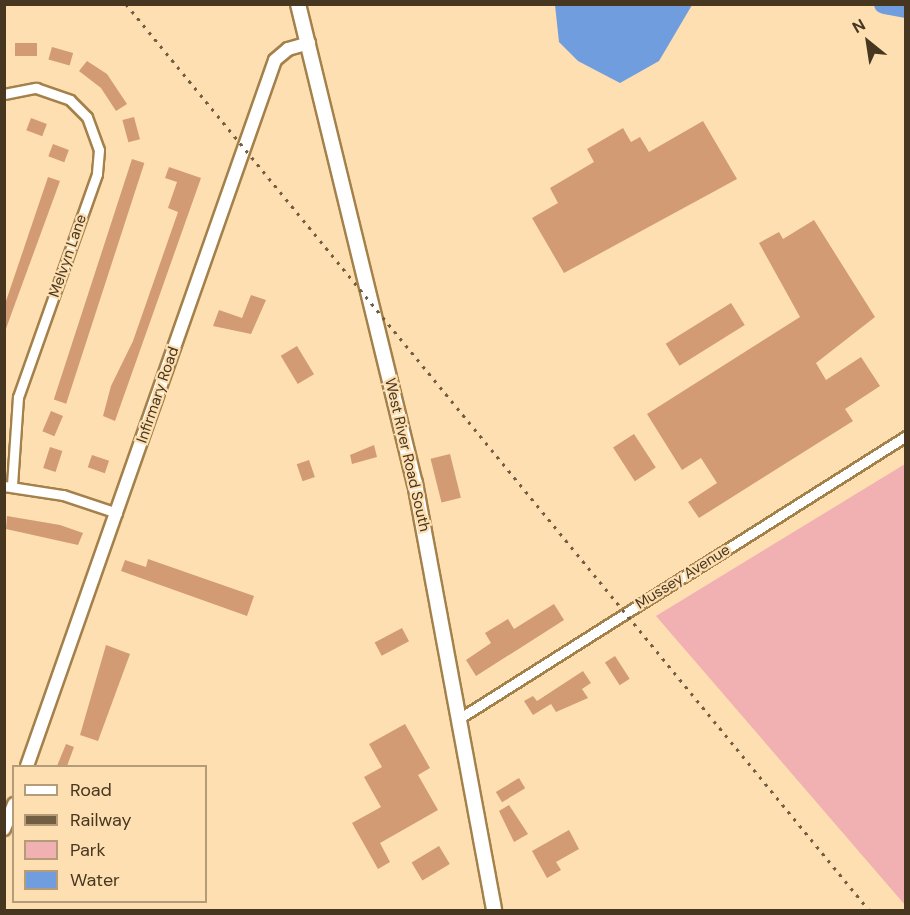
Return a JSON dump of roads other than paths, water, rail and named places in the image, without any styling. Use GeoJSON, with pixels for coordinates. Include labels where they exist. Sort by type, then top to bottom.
{"type":"FeatureCollection","features":[{"type":"Feature","properties":{"kind":"main road","name":"West River Road South"},"geometry":{"type":"LineString","coordinates":[[298,4],[416,483],[494,910]]}},
{"type":"Feature","properties":{"kind":"street","name":"Infirmary Road"},"geometry":{"type":"LineString","coordinates":[[27,765],[275,60],[288,49],[309,43]]}},
{"type":"Feature","properties":{"kind":"street","name":"Melvyn Lane"},"geometry":{"type":"LineString","coordinates":[[4,94],[36,88],[70,100],[87,117],[99,150],[97,174],[18,397],[8,486]]}},
{"type":"Feature","properties":{"kind":"street","name":"Mussey Avenue"},"geometry":{"type":"LineString","coordinates":[[460,718],[906,436]]}},
{"type":"Feature","properties":{"kind":"street"},"geometry":{"type":"LineString","coordinates":[[8,486],[117,513]]}},
{"type":"Feature","properties":{"kind":"street"},"geometry":{"type":"LineString","coordinates":[[4,829],[12,809]]}},
{"type":"Feature","properties":{"kind":"water"},"geometry":{"type":"Polygon","coordinates":[[[555,4],[692,5],[659,61],[620,83],[578,61],[559,42],[555,4]]]}},
{"type":"Feature","properties":{"kind":"waterway"},"geometry":{"type":"LineString","coordinates":[[884,4],[906,8]]}},
{"type":"Feature","properties":{"kind":"railway"},"geometry":{"type":"LineString","coordinates":[[126,4],[869,910]]}}]}
